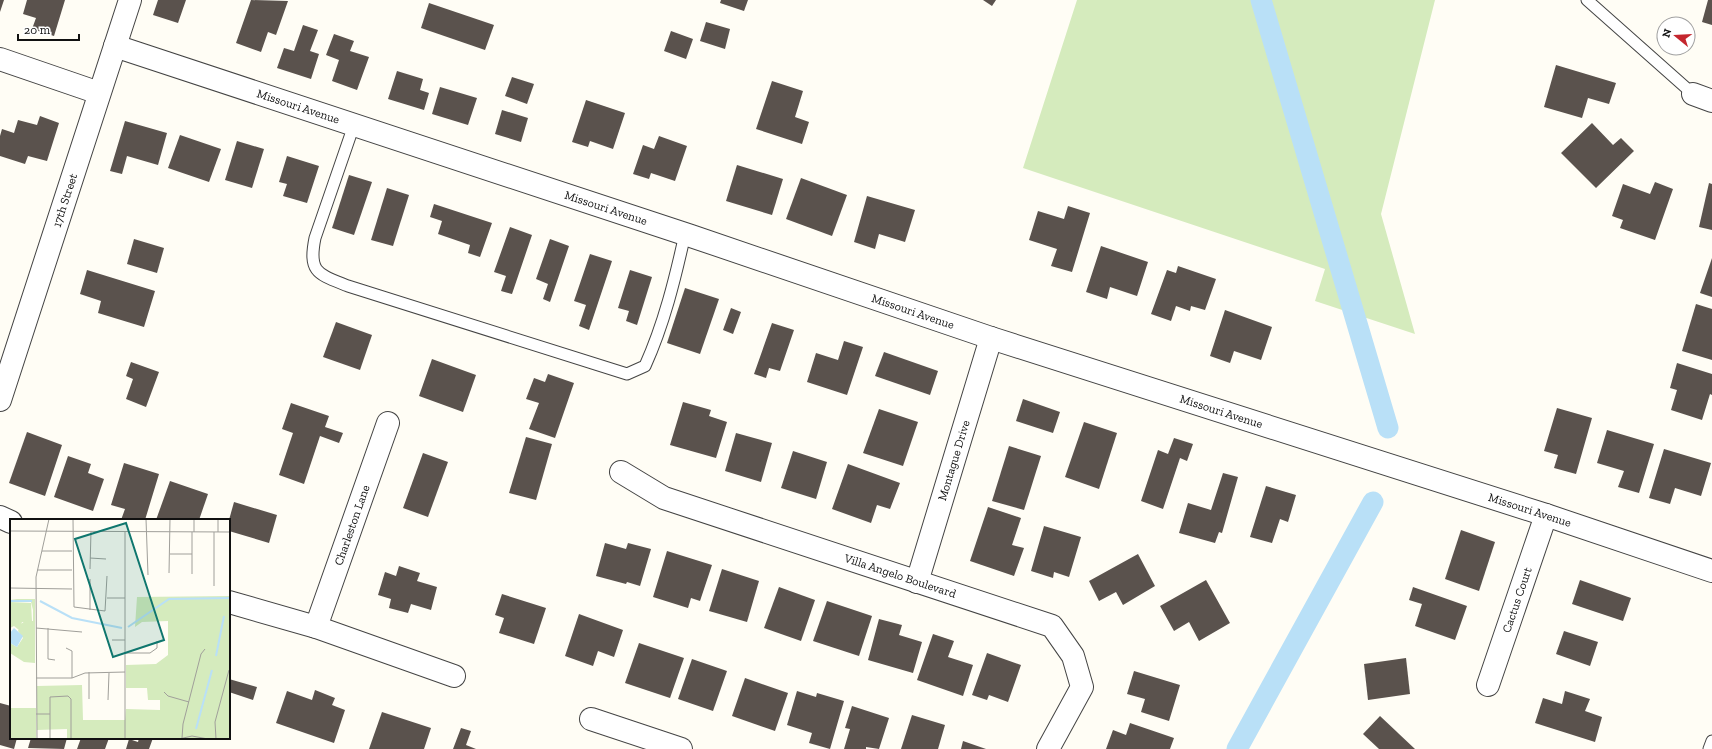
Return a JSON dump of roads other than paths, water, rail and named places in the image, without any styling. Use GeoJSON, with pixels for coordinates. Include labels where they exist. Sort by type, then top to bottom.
{"type":"FeatureCollection","features":[{"type":"Feature","properties":{"kind":"street","name":"17th Street"},"geometry":{"type":"LineString","coordinates":[[0,400],[130,0]]}},
{"type":"Feature","properties":{"kind":"street","name":"Missouri Avenue"},"geometry":{"type":"LineString","coordinates":[[115,46],[685,234],[990,338],[1546,515],[1712,571]]}},
{"type":"Feature","properties":{"kind":"street"},"geometry":{"type":"LineString","coordinates":[[0,59],[99,93]]}},
{"type":"Feature","properties":{"kind":"street","name":"Montague Drive"},"geometry":{"type":"LineString","coordinates":[[916,582],[990,338]]}},
{"type":"Feature","properties":{"kind":"street","name":"Charleston Lane"},"geometry":{"type":"LineString","coordinates":[[316,626],[388,423]]}},
{"type":"Feature","properties":{"kind":"street","name":"Villa Angelo Boulevard"},"geometry":{"type":"LineString","coordinates":[[621,472],[664,498],[1052,626],[1073,656],[1082,687],[1048,749]]}},
{"type":"Feature","properties":{"kind":"street","name":"Cactus Court"},"geometry":{"type":"LineString","coordinates":[[1488,686],[1546,515]]}},
{"type":"Feature","properties":{"kind":"street"},"geometry":{"type":"LineString","coordinates":[[0,517],[10,522]]}},
{"type":"Feature","properties":{"kind":"street"},"geometry":{"type":"LineString","coordinates":[[230,602],[316,626],[454,676]]}},
{"type":"Feature","properties":{"kind":"street"},"geometry":{"type":"LineString","coordinates":[[592,718],[681,749]]}},
{"type":"Feature","properties":{"kind":"lane"},"geometry":{"type":"LineString","coordinates":[[1587,0],[1703,97]]}},
{"type":"Feature","properties":{"kind":"lane"},"geometry":{"type":"LineString","coordinates":[[354,125],[315,238],[312,255],[314,267],[324,276],[348,286],[627,374],[645,366],[650,355],[674,284],[685,234]]}},
{"type":"Feature","properties":{"kind":"lane"},"geometry":{"type":"LineString","coordinates":[[1709,749],[1712,741]]}},
{"type":"Feature","properties":{"kind":"waterway"},"geometry":{"type":"LineString","coordinates":[[1261,0],[1388,428]]}},
{"type":"Feature","properties":{"kind":"waterway"},"geometry":{"type":"LineString","coordinates":[[1237,749],[1373,502]]}}]}
